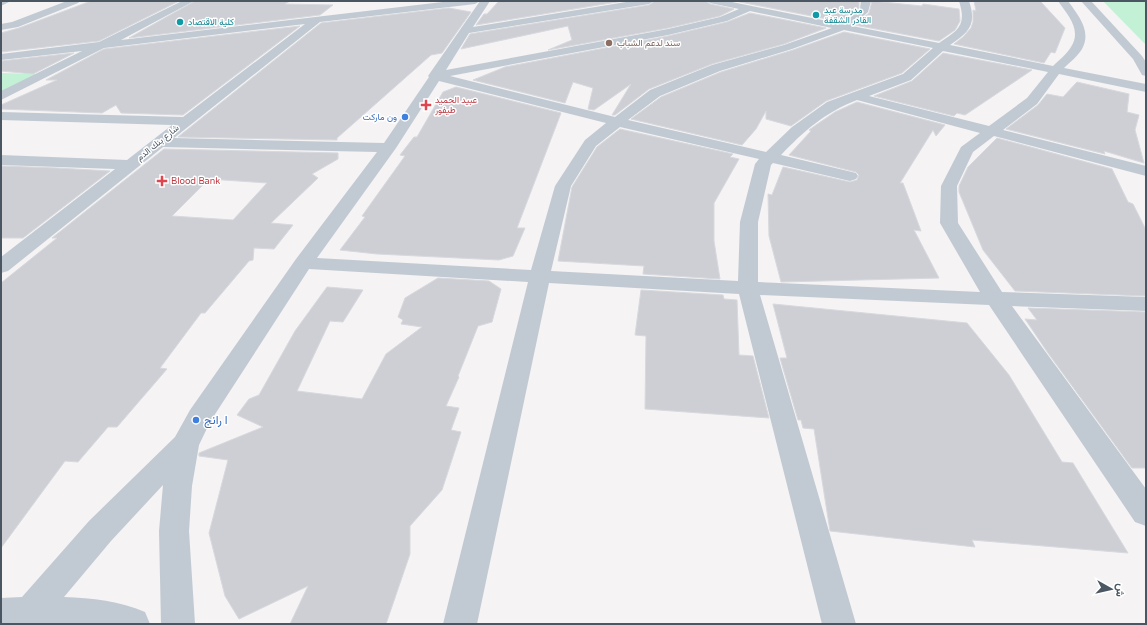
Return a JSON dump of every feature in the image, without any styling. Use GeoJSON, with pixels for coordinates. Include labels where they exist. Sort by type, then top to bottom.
{"type":"FeatureCollection","features":[{"type":"Feature","properties":{"kind":"street"},"geometry":{"type":"LineString","coordinates":[[1,3],[6,1]]}},
{"type":"Feature","properties":{"kind":"street"},"geometry":{"type":"LineString","coordinates":[[1,27],[14,25],[75,1]]}},
{"type":"Feature","properties":{"kind":"street"},"geometry":{"type":"LineString","coordinates":[[1,96],[189,1]]}},
{"type":"Feature","properties":{"kind":"street"},"geometry":{"type":"LineString","coordinates":[[1,57],[475,1]]}},
{"type":"Feature","properties":{"kind":"street"},"geometry":{"type":"LineString","coordinates":[[178,624],[174,531],[177,486],[185,445],[198,417],[303,263],[388,148],[434,76],[486,1]]}},
{"type":"Feature","properties":{"kind":"street"},"geometry":{"type":"LineString","coordinates":[[465,31],[649,1]]}},
{"type":"Feature","properties":{"kind":"street"},"geometry":{"type":"LineString","coordinates":[[713,1],[1146,88]]}},
{"type":"Feature","properties":{"kind":"street"},"geometry":{"type":"LineString","coordinates":[[434,76],[668,32],[723,19],[764,1]]}},
{"type":"Feature","properties":{"kind":"street"},"geometry":{"type":"LineString","coordinates":[[460,624],[540,276],[563,186],[590,144],[655,93],[716,68],[788,48],[844,27],[865,10],[866,1]]}},
{"type":"Feature","properties":{"kind":"street"},"geometry":{"type":"LineString","coordinates":[[839,624],[748,288],[749,222],[763,164],[768,158],[797,130],[832,104],[907,77],[941,47],[963,31],[968,13],[964,1]]}},
{"type":"Feature","properties":{"kind":"street"},"geometry":{"type":"LineString","coordinates":[[1063,1],[1074,16],[1081,31],[1077,48],[1056,70],[1032,101],[993,132],[966,150],[949,186],[949,223],[996,300],[1146,513]]}},
{"type":"Feature","properties":{"kind":"street"},"geometry":{"type":"LineString","coordinates":[[1086,1],[1138,58],[1145,69]]}},
{"type":"Feature","properties":{"kind":"street","name":"شارع بنك الدم"},"geometry":{"type":"LineString","coordinates":[[1,267],[317,20]]}},
{"type":"Feature","properties":{"kind":"street"},"geometry":{"type":"LineString","coordinates":[[434,76],[618,122],[850,176]]}},
{"type":"Feature","properties":{"kind":"street"},"geometry":{"type":"LineString","coordinates":[[855,96],[1146,171]]}},
{"type":"Feature","properties":{"kind":"street"},"geometry":{"type":"LineString","coordinates":[[1,116],[186,121]]}},
{"type":"Feature","properties":{"kind":"street"},"geometry":{"type":"LineString","coordinates":[[160,142],[388,148]]}},
{"type":"Feature","properties":{"kind":"street"},"geometry":{"type":"LineString","coordinates":[[1,160],[130,165]]}},
{"type":"Feature","properties":{"kind":"street"},"geometry":{"type":"LineString","coordinates":[[303,263],[748,288],[996,300],[1146,304]]}},
{"type":"Feature","properties":{"kind":"street"},"geometry":{"type":"LineString","coordinates":[[18,618],[118,511],[185,445]]}},
{"type":"Feature","properties":{"kind":"street"},"geometry":{"type":"LineString","coordinates":[[18,618],[71,614],[110,618],[134,624]]}},
{"type":"Feature","properties":{"kind":"green space"},"geometry":{"type":"Polygon","coordinates":[[[1103,1],[1146,1],[1146,45],[1103,1]]]}},
{"type":"Feature","properties":{"kind":"green space"},"geometry":{"type":"Polygon","coordinates":[[[1,73],[37,74],[1,92],[1,73]]]}},
{"type":"Feature","properties":{"kind":"building"},"geometry":{"type":"Polygon","coordinates":[[[91,1],[179,1],[99,41],[1,52],[1,33],[19,28],[91,1]]]}},
{"type":"Feature","properties":{"kind":"building"},"geometry":{"type":"Polygon","coordinates":[[[195,1],[290,1],[285,4],[333,5],[320,15],[129,38],[195,1]]]}},
{"type":"Feature","properties":{"kind":"building"},"geometry":{"type":"Polygon","coordinates":[[[499,1],[623,1],[476,25],[484,14],[487,14],[499,1]]]}},
{"type":"Feature","properties":{"kind":"building"},"geometry":{"type":"Polygon","coordinates":[[[655,1],[706,1],[710,4],[734,9],[720,16],[668,28],[548,50],[572,40],[568,26],[461,49],[470,34],[649,5],[655,1]]]}},
{"type":"Feature","properties":{"kind":"building","name":"مدرسة عبد القادر الشقفة"},"geometry":{"type":"Polygon","coordinates":[[[735,1],[859,1],[859,8],[842,22],[735,1]]]}},
{"type":"Feature","properties":{"kind":"building"},"geometry":{"type":"Polygon","coordinates":[[[872,1],[922,6],[923,4],[959,9],[960,21],[955,30],[939,41],[855,25],[869,13],[872,1]]]}},
{"type":"Feature","properties":{"kind":"building"},"geometry":{"type":"Polygon","coordinates":[[[974,1],[1040,1],[1065,28],[1055,53],[1051,52],[1044,63],[954,44],[971,28],[973,22],[973,10],[976,11],[974,1]]]}},
{"type":"Feature","properties":{"kind":"building"},"geometry":{"type":"Polygon","coordinates":[[[449,8],[471,12],[442,53],[431,55],[337,138],[337,140],[178,137],[321,23],[449,8]]]}},
{"type":"Feature","properties":{"kind":"building"},"geometry":{"type":"Polygon","coordinates":[[[750,13],[826,28],[784,44],[712,64],[649,89],[615,115],[612,115],[631,84],[594,110],[588,109],[593,88],[573,82],[565,103],[473,80],[505,67],[668,36],[727,22],[750,13]]]}},
{"type":"Feature","properties":{"kind":"building"},"geometry":{"type":"Polygon","coordinates":[[[300,26],[183,115],[121,113],[116,105],[102,113],[1,109],[1,105],[57,80],[46,80],[104,49],[300,26]]]}},
{"type":"Feature","properties":{"kind":"building"},"geometry":{"type":"Polygon","coordinates":[[[844,32],[930,49],[902,73],[826,101],[791,126],[766,119],[766,111],[756,129],[742,145],[631,119],[661,97],[721,72],[793,50],[844,32]]]}},
{"type":"Feature","properties":{"kind":"building"},"geometry":{"type":"Polygon","coordinates":[[[74,53],[33,74],[1,71],[1,61],[74,53]]]}},
{"type":"Feature","properties":{"kind":"building"},"geometry":{"type":"Polygon","coordinates":[[[943,53],[1032,70],[965,115],[957,113],[954,116],[874,96],[912,81],[943,53]]]}},
{"type":"Feature","properties":{"kind":"building"},"geometry":{"type":"Polygon","coordinates":[[[1077,82],[1129,94],[1127,112],[1139,115],[1135,130],[1144,163],[1104,151],[1105,154],[1006,129],[1038,105],[1047,94],[1063,97],[1077,82]]]}},
{"type":"Feature","properties":{"kind":"building"},"geometry":{"type":"Polygon","coordinates":[[[456,87],[561,113],[517,228],[525,228],[513,256],[499,260],[377,254],[340,250],[365,217],[362,216],[405,156],[400,155],[414,137],[417,137],[443,92],[456,87]]]}},
{"type":"Feature","properties":{"kind":"building"},"geometry":{"type":"Polygon","coordinates":[[[857,102],[945,125],[936,136],[933,130],[900,183],[903,183],[921,231],[914,230],[939,278],[781,282],[769,236],[768,194],[772,195],[783,167],[850,182],[857,180],[859,175],[856,172],[789,155],[811,131],[809,130],[835,112],[857,102]]]}},
{"type":"Feature","properties":{"kind":"building"},"geometry":{"type":"Polygon","coordinates":[[[620,129],[733,154],[730,157],[739,159],[714,203],[714,241],[720,279],[643,274],[644,266],[558,261],[572,187],[597,147],[620,129]]]}},
{"type":"Feature","properties":{"kind":"building"},"geometry":{"type":"Polygon","coordinates":[[[997,138],[1112,169],[1128,202],[1133,204],[1146,230],[1146,296],[1015,291],[983,250],[959,192],[959,186],[968,167],[997,138]]]}},
{"type":"Feature","properties":{"kind":"building"},"geometry":{"type":"Polygon","coordinates":[[[164,149],[338,153],[338,159],[312,174],[318,178],[271,223],[293,225],[274,249],[254,248],[253,260],[249,261],[205,313],[201,313],[160,368],[167,369],[117,427],[108,427],[78,462],[65,461],[1,548],[1,283],[57,238],[52,238],[164,149]],[[209,179],[172,216],[233,220],[267,183],[209,179]]]}},
{"type":"Feature","properties":{"kind":"building"},"geometry":{"type":"Polygon","coordinates":[[[1,166],[110,171],[23,238],[1,238],[1,166]]]}},
{"type":"Feature","properties":{"kind":"building"},"geometry":{"type":"Polygon","coordinates":[[[438,278],[489,281],[501,289],[492,322],[478,326],[458,376],[459,377],[446,406],[459,408],[451,430],[461,432],[442,490],[410,526],[410,554],[386,624],[290,624],[308,586],[239,619],[225,596],[209,533],[228,460],[199,456],[199,453],[263,427],[237,415],[249,399],[259,395],[295,331],[327,287],[363,290],[343,322],[330,321],[297,391],[362,399],[386,354],[422,327],[401,324],[403,320],[398,317],[405,298],[438,278]]]}},
{"type":"Feature","properties":{"kind":"building"},"geometry":{"type":"Polygon","coordinates":[[[641,290],[723,295],[724,299],[737,300],[739,355],[753,356],[769,418],[645,409],[646,336],[635,335],[641,290]]]}},
{"type":"Feature","properties":{"kind":"building"},"geometry":{"type":"Polygon","coordinates":[[[773,304],[967,323],[1009,375],[1062,462],[1073,463],[1128,553],[972,540],[975,547],[830,531],[814,429],[803,428],[801,420],[798,420],[780,358],[787,358],[773,304]]]}},
{"type":"Feature","properties":{"kind":"building"},"geometry":{"type":"Polygon","coordinates":[[[1028,308],[1146,312],[1146,468],[1132,468],[1025,319],[1037,320],[1028,308]]]}},
{"type":"Feature","properties":{"kind":"place","name":"مدرسة عبد القادر الشقفة"},"geometry":{"type":"Point","coordinates":[816,15]}},
{"type":"Feature","properties":{"kind":"place","name":"كلية الاقتصاد"},"geometry":{"type":"Point","coordinates":[180,22]}},
{"type":"Feature","properties":{"kind":"place","name":"سند لدعم الشباب"},"geometry":{"type":"Point","coordinates":[609,43]}},
{"type":"Feature","properties":{"kind":"place","name":"عبيد الحميد طيفور"},"geometry":{"type":"Point","coordinates":[426,105]}},
{"type":"Feature","properties":{"kind":"place","name":"ون ماركت"},"geometry":{"type":"Point","coordinates":[405,117]}},
{"type":"Feature","properties":{"kind":"place","name":"Blood Bank"},"geometry":{"type":"Point","coordinates":[162,181]}},
{"type":"Feature","properties":{"kind":"place","name":"ا رانج"},"geometry":{"type":"Point","coordinates":[196,420]}}]}
